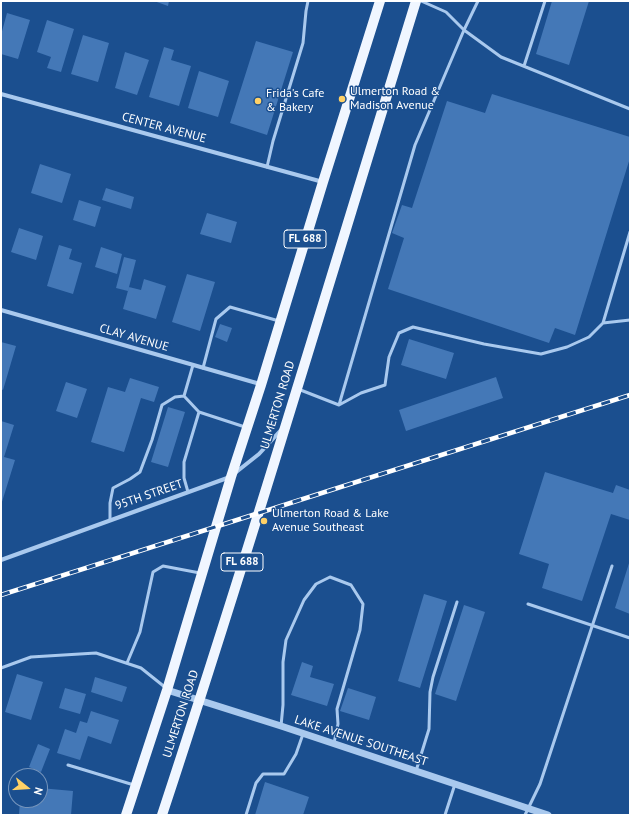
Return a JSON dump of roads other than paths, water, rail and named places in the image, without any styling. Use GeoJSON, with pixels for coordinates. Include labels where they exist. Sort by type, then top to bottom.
{"type":"FeatureCollection","features":[{"type":"Feature","properties":{"kind":"main road","name":"ULMERTON ROAD"},"geometry":{"type":"LineString","coordinates":[[126,815],[167,690],[231,477],[380,1]]}},
{"type":"Feature","properties":{"kind":"main road","name":"ULMERTON ROAD"},"geometry":{"type":"LineString","coordinates":[[162,815],[286,423],[416,1]]}},
{"type":"Feature","properties":{"kind":"street","name":"CENTER AVENUE"},"geometry":{"type":"LineString","coordinates":[[1,94],[323,182]]}},
{"type":"Feature","properties":{"kind":"street","name":"CLAY AVENUE"},"geometry":{"type":"LineString","coordinates":[[1,310],[261,384]]}},
{"type":"Feature","properties":{"kind":"street","name":"95TH STREET"},"geometry":{"type":"LineString","coordinates":[[1,560],[110,519],[231,477],[260,454],[286,423]]}},
{"type":"Feature","properties":{"kind":"street","name":"LAKE AVENUE SOUTHEAST"},"geometry":{"type":"LineString","coordinates":[[167,690],[334,743],[455,784],[527,812],[548,815]]}},
{"type":"Feature","properties":{"kind":"lane"},"geometry":{"type":"LineString","coordinates":[[267,167],[273,141],[303,43],[308,1]]}},
{"type":"Feature","properties":{"kind":"lane"},"geometry":{"type":"LineString","coordinates":[[421,1],[446,12],[464,30],[501,57],[630,109]]}},
{"type":"Feature","properties":{"kind":"lane"},"geometry":{"type":"LineString","coordinates":[[339,405],[414,145],[478,1]]}},
{"type":"Feature","properties":{"kind":"lane"},"geometry":{"type":"LineString","coordinates":[[524,66],[545,1]]}},
{"type":"Feature","properties":{"kind":"lane"},"geometry":{"type":"LineString","coordinates":[[339,405],[361,393],[385,385],[389,357],[399,332],[413,327],[484,344],[541,354],[566,347],[589,337],[603,323],[630,232]]}},
{"type":"Feature","properties":{"kind":"lane"},"geometry":{"type":"LineString","coordinates":[[203,368],[216,319],[230,306],[280,322]]}},
{"type":"Feature","properties":{"kind":"lane"},"geometry":{"type":"LineString","coordinates":[[603,323],[630,320]]}},
{"type":"Feature","properties":{"kind":"lane"},"geometry":{"type":"LineString","coordinates":[[184,396],[193,365]]}},
{"type":"Feature","properties":{"kind":"lane"},"geometry":{"type":"LineString","coordinates":[[296,388],[339,405]]}},
{"type":"Feature","properties":{"kind":"lane"},"geometry":{"type":"LineString","coordinates":[[184,396],[199,412],[247,427]]}},
{"type":"Feature","properties":{"kind":"lane"},"geometry":{"type":"LineString","coordinates":[[110,519],[110,503],[113,488],[140,472],[152,440],[162,405],[175,397],[184,396]]}},
{"type":"Feature","properties":{"kind":"lane"},"geometry":{"type":"LineString","coordinates":[[188,492],[184,478],[184,462],[199,412]]}},
{"type":"Feature","properties":{"kind":"lane"},"geometry":{"type":"LineString","coordinates":[[127,663],[140,632],[153,572],[163,566],[202,574]]}},
{"type":"Feature","properties":{"kind":"lane"},"geometry":{"type":"LineString","coordinates":[[527,812],[540,784],[612,566]]}},
{"type":"Feature","properties":{"kind":"lane"},"geometry":{"type":"LineString","coordinates":[[281,726],[286,640],[304,600],[316,584],[330,577],[351,585],[363,604],[360,630],[337,709],[338,724],[334,743]]}},
{"type":"Feature","properties":{"kind":"lane"},"geometry":{"type":"LineString","coordinates":[[416,771],[429,730],[430,692],[433,678],[457,602]]}},
{"type":"Feature","properties":{"kind":"lane"},"geometry":{"type":"LineString","coordinates":[[528,604],[630,638]]}},
{"type":"Feature","properties":{"kind":"lane"},"geometry":{"type":"LineString","coordinates":[[1,668],[31,657],[96,653],[141,668],[167,690]]}},
{"type":"Feature","properties":{"kind":"lane"},"geometry":{"type":"LineString","coordinates":[[246,815],[256,783],[263,774],[284,774],[296,754],[303,733]]}},
{"type":"Feature","properties":{"kind":"lane"},"geometry":{"type":"LineString","coordinates":[[68,765],[136,786]]}},
{"type":"Feature","properties":{"kind":"lane"},"geometry":{"type":"LineString","coordinates":[[445,815],[455,784]]}},
{"type":"Feature","properties":{"kind":"railway"},"geometry":{"type":"LineString","coordinates":[[1,595],[630,395]]}},
{"type":"Feature","properties":{"kind":"place","name":"Ulmerton Road & Madison Avenue"},"geometry":{"type":"Point","coordinates":[342,99]}},
{"type":"Feature","properties":{"kind":"place","name":"Frida's Cafe & Bakery"},"geometry":{"type":"Point","coordinates":[258,101]}},
{"type":"Feature","properties":{"kind":"place","name":"Ulmerton Road & Lake Avenue Southeast"},"geometry":{"type":"Point","coordinates":[264,521]}}]}
